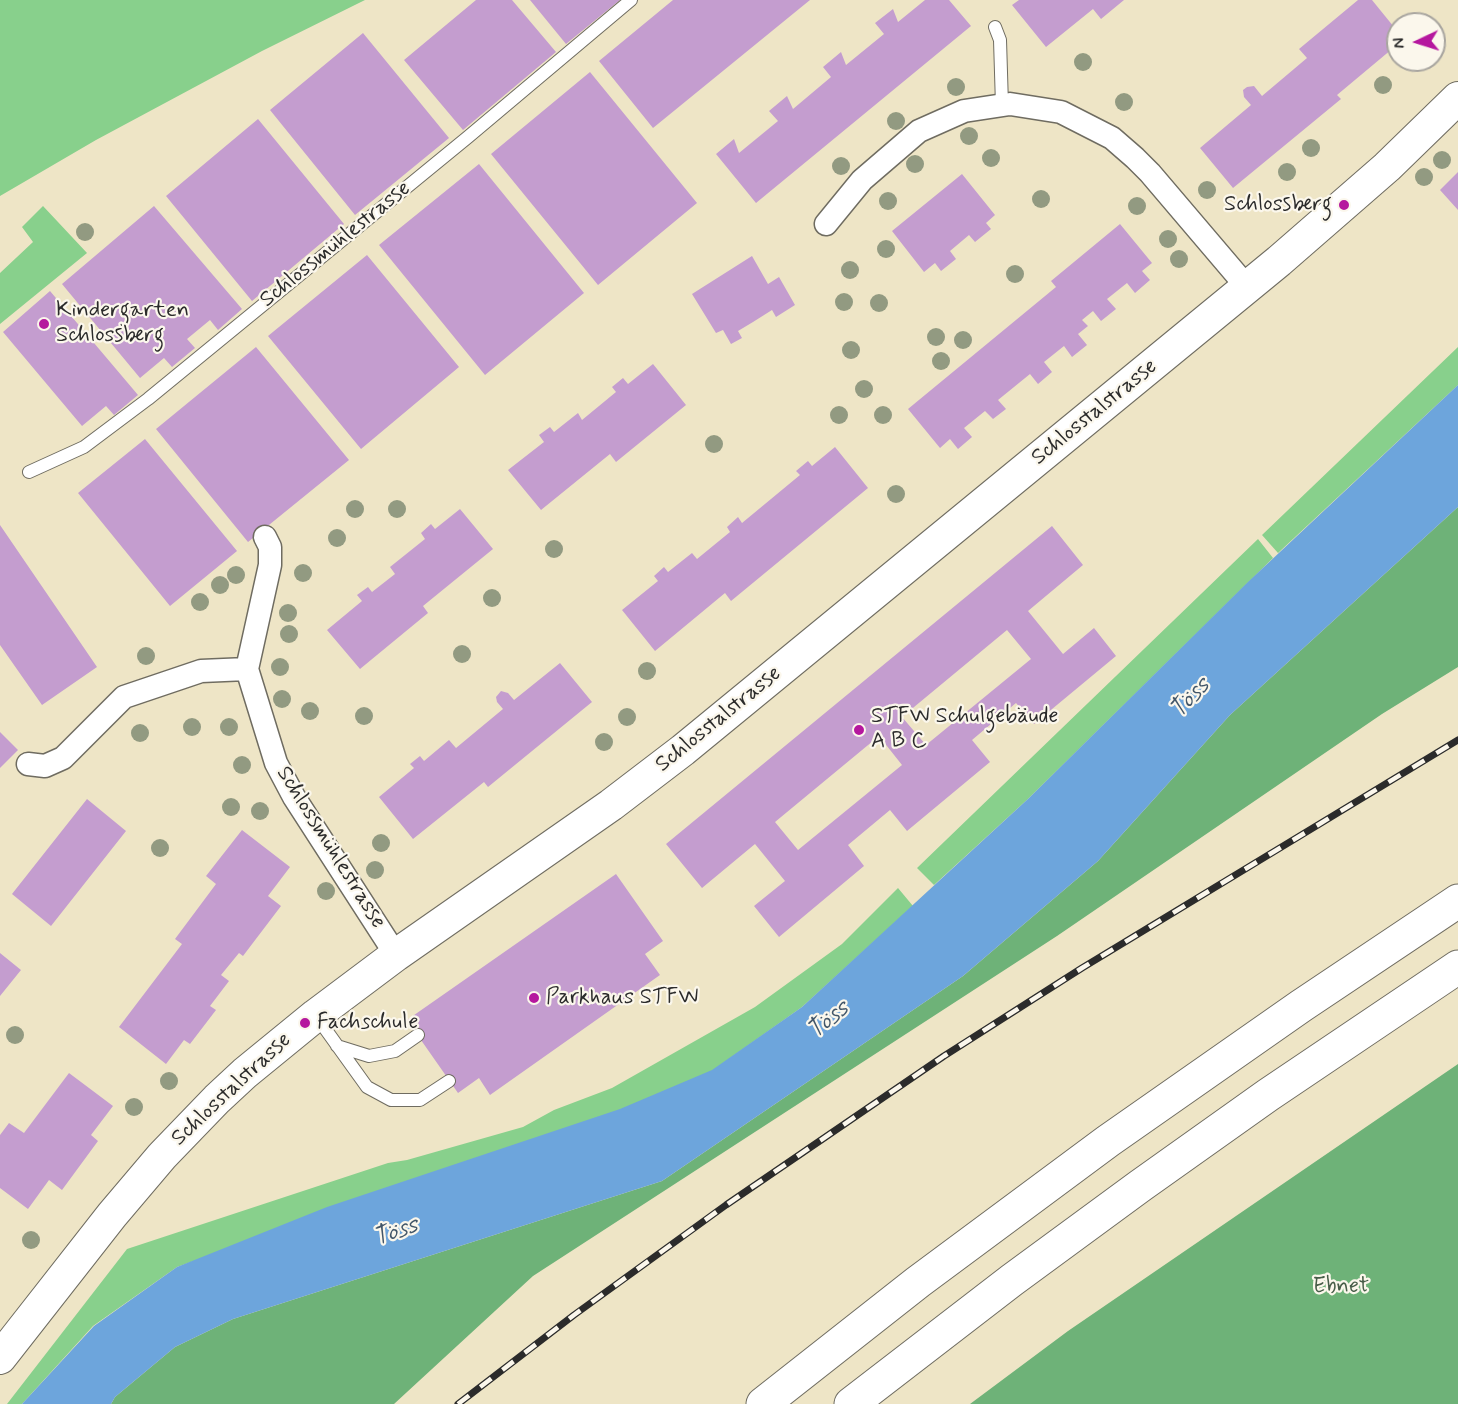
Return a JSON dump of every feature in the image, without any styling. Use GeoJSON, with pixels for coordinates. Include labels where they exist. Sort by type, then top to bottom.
{"type":"FeatureCollection","features":[{"type":"Feature","properties":{"kind":"highway"},"geometry":{"type":"LineString","coordinates":[[763,1404],[927,1276],[1108,1141],[1301,1006],[1458,901]]}},
{"type":"Feature","properties":{"kind":"highway"},"geometry":{"type":"LineString","coordinates":[[851,1404],[1012,1280],[1140,1186],[1277,1089],[1458,967]]}},
{"type":"Feature","properties":{"kind":"main road","name":"Schlosstalstrasse"},"geometry":{"type":"LineString","coordinates":[[0,1358],[112,1215],[178,1139],[246,1073],[316,1015],[396,955],[611,805],[683,750],[1247,287],[1387,167],[1458,98]]}},
{"type":"Feature","properties":{"kind":"street"},"geometry":{"type":"LineString","coordinates":[[826,224],[862,180],[919,131],[964,111],[1010,104],[1061,112],[1112,138],[1150,173],[1247,287]]}},
{"type":"Feature","properties":{"kind":"street","name":"Schlossmühlestrasse"},"geometry":{"type":"LineString","coordinates":[[265,537],[270,547],[270,565],[247,669],[276,763],[306,815],[396,955]]}},
{"type":"Feature","properties":{"kind":"street"},"geometry":{"type":"LineString","coordinates":[[28,764],[45,766],[63,758],[124,697],[201,671],[247,669]]}},
{"type":"Feature","properties":{"kind":"lane","name":"Schlossmühlestrasse"},"geometry":{"type":"LineString","coordinates":[[29,472],[84,447],[148,399],[468,137],[631,0]]}},
{"type":"Feature","properties":{"kind":"lane"},"geometry":{"type":"LineString","coordinates":[[995,27],[1000,40],[1002,105]]}},
{"type":"Feature","properties":{"kind":"lane"},"geometry":{"type":"LineString","coordinates":[[316,1015],[367,1087],[391,1100],[420,1100],[449,1081]]}},
{"type":"Feature","properties":{"kind":"lane"},"geometry":{"type":"LineString","coordinates":[[338,1046],[369,1056],[395,1051],[418,1035]]}},
{"type":"Feature","properties":{"kind":"green space"},"geometry":{"type":"Polygon","coordinates":[[[0,0],[365,0],[262,51],[96,140],[0,196],[0,0]]]}},
{"type":"Feature","properties":{"kind":"green space"},"geometry":{"type":"Polygon","coordinates":[[[43,206],[87,253],[0,324],[0,273],[33,242],[22,227],[43,206]]]}},
{"type":"Feature","properties":{"kind":"green space"},"geometry":{"type":"Polygon","coordinates":[[[1458,347],[1458,385],[1278,553],[1262,535],[1458,347]]]}},
{"type":"Feature","properties":{"kind":"green space"},"geometry":{"type":"Polygon","coordinates":[[[1458,507],[1458,667],[1382,714],[1057,936],[533,1276],[394,1404],[111,1404],[115,1397],[175,1347],[233,1319],[662,1181],[963,976],[1098,861],[1230,715],[1458,507]]]}},
{"type":"Feature","properties":{"kind":"green space"},"geometry":{"type":"Polygon","coordinates":[[[1258,539],[1273,558],[1029,798],[934,885],[917,868],[1258,539]]]}},
{"type":"Feature","properties":{"kind":"green space"},"geometry":{"type":"Polygon","coordinates":[[[898,888],[913,906],[802,1007],[712,1071],[620,1110],[177,1267],[93,1326],[22,1404],[7,1404],[127,1249],[388,1163],[407,1160],[523,1127],[554,1110],[612,1088],[755,1007],[842,944],[898,888]]]}},
{"type":"Feature","properties":{"kind":"green space","name":"Ebnet"},"geometry":{"type":"Polygon","coordinates":[[[1458,1064],[1458,1404],[970,1404],[1068,1331],[1458,1064]]]}},
{"type":"Feature","properties":{"kind":"water","name":"Töss"},"geometry":{"type":"Polygon","coordinates":[[[1458,385],[1458,507],[1230,715],[1098,861],[963,976],[662,1181],[233,1319],[175,1347],[115,1397],[111,1404],[22,1404],[94,1326],[177,1267],[327,1207],[620,1109],[712,1070],[802,1007],[1029,798],[1249,581],[1458,385]]]}},
{"type":"Feature","properties":{"kind":"building"},"geometry":{"type":"Polygon","coordinates":[[[476,0],[512,0],[556,52],[463,130],[404,60],[476,0]]]}},
{"type":"Feature","properties":{"kind":"building"},"geometry":{"type":"Polygon","coordinates":[[[530,0],[620,0],[566,44],[530,0]]]}},
{"type":"Feature","properties":{"kind":"building"},"geometry":{"type":"Polygon","coordinates":[[[673,0],[810,0],[653,128],[599,61],[673,0]]]}},
{"type":"Feature","properties":{"kind":"building"},"geometry":{"type":"Polygon","coordinates":[[[925,0],[949,0],[971,26],[756,203],[716,154],[734,139],[739,153],[778,121],[769,111],[787,96],[793,109],[831,77],[823,67],[841,52],[846,65],[884,34],[875,23],[893,9],[898,22],[925,0]]]}},
{"type":"Feature","properties":{"kind":"building"},"geometry":{"type":"Polygon","coordinates":[[[1019,0],[1124,0],[1101,19],[1093,9],[1046,47],[1012,5],[1019,0]]]}},
{"type":"Feature","properties":{"kind":"building"},"geometry":{"type":"Polygon","coordinates":[[[1358,0],[1372,0],[1386,17],[1386,54],[1337,95],[1341,99],[1233,188],[1200,148],[1251,105],[1244,97],[1243,90],[1254,86],[1262,96],[1307,58],[1299,49],[1358,0]]]}},
{"type":"Feature","properties":{"kind":"building"},"geometry":{"type":"Polygon","coordinates":[[[363,33],[449,138],[355,215],[270,110],[363,33]]]}},
{"type":"Feature","properties":{"kind":"building"},"geometry":{"type":"Polygon","coordinates":[[[590,72],[697,203],[598,285],[491,154],[590,72]]]}},
{"type":"Feature","properties":{"kind":"building"},"geometry":{"type":"Polygon","coordinates":[[[258,119],[344,224],[252,301],[166,196],[258,119]]]}},
{"type":"Feature","properties":{"kind":"building"},"geometry":{"type":"Polygon","coordinates":[[[479,164],[584,293],[485,375],[379,245],[479,164]]]}},
{"type":"Feature","properties":{"kind":"building"},"geometry":{"type":"Polygon","coordinates":[[[1458,172],[1458,210],[1440,190],[1458,172]]]}},
{"type":"Feature","properties":{"kind":"building"},"geometry":{"type":"Polygon","coordinates":[[[962,174],[995,215],[986,223],[991,229],[975,242],[969,235],[950,251],[956,259],[941,271],[935,263],[924,272],[892,231],[962,174]]]}},
{"type":"Feature","properties":{"kind":"building"},"geometry":{"type":"Polygon","coordinates":[[[154,206],[242,309],[218,330],[210,320],[187,339],[195,348],[172,367],[164,358],[140,378],[62,284],[154,206]]]}},
{"type":"Feature","properties":{"kind":"building"},"geometry":{"type":"Polygon","coordinates":[[[1120,224],[1152,263],[1142,271],[1150,280],[1135,293],[1127,283],[1107,299],[1116,309],[1101,321],[1093,311],[1082,320],[1088,326],[1078,334],[1087,345],[1072,357],[1064,346],[1044,362],[1052,372],[1038,384],[1030,374],[998,400],[1006,409],[993,419],[985,411],[964,428],[972,437],[958,449],[950,439],[940,448],[908,409],[1056,287],[1051,281],[1120,224]]]}},
{"type":"Feature","properties":{"kind":"building"},"geometry":{"type":"Polygon","coordinates":[[[367,255],[459,367],[361,449],[268,336],[367,255]]]}},
{"type":"Feature","properties":{"kind":"building"},"geometry":{"type":"Polygon","coordinates":[[[752,256],[768,284],[779,277],[795,305],[776,317],[772,310],[738,331],[742,338],[731,344],[723,330],[716,333],[692,294],[752,256]]]}},
{"type":"Feature","properties":{"kind":"building"},"geometry":{"type":"Polygon","coordinates":[[[50,291],[138,395],[114,415],[106,406],[82,426],[3,332],[50,291]]]}},
{"type":"Feature","properties":{"kind":"building"},"geometry":{"type":"Polygon","coordinates":[[[256,347],[349,460],[248,542],[156,429],[256,347]]]}},
{"type":"Feature","properties":{"kind":"building"},"geometry":{"type":"Polygon","coordinates":[[[653,364],[686,405],[616,462],[610,454],[541,510],[508,470],[544,442],[539,435],[550,427],[554,432],[578,413],[582,420],[616,392],[612,387],[623,378],[628,384],[653,364]]]}},
{"type":"Feature","properties":{"kind":"building"},"geometry":{"type":"Polygon","coordinates":[[[145,439],[237,551],[170,606],[78,493],[145,439]]]}},
{"type":"Feature","properties":{"kind":"building"},"geometry":{"type":"Polygon","coordinates":[[[835,447],[868,488],[731,601],[725,593],[655,651],[622,610],[658,581],[654,576],[664,567],[668,572],[692,553],[697,559],[730,532],[727,527],[738,517],[742,523],[800,475],[796,471],[808,461],[812,466],[835,447]]]}},
{"type":"Feature","properties":{"kind":"building"},"geometry":{"type":"Polygon","coordinates":[[[460,509],[493,549],[423,606],[428,613],[360,669],[327,630],[362,601],[357,595],[368,587],[372,592],[395,574],[390,567],[425,539],[421,533],[431,524],[435,529],[460,509]]]}},
{"type":"Feature","properties":{"kind":"building"},"geometry":{"type":"Polygon","coordinates":[[[0,525],[97,667],[42,705],[0,645],[0,525]]]}},
{"type":"Feature","properties":{"kind":"building","name":"STFW Schulgebäude A B C"},"geometry":{"type":"Polygon","coordinates":[[[1052,526],[1083,565],[1028,611],[1063,654],[1094,628],[1116,656],[1034,724],[1016,703],[972,740],[990,762],[907,831],[890,810],[848,845],[864,866],[779,937],[754,906],[785,881],[755,844],[702,888],[666,844],[1052,526]],[[1007,630],[902,717],[926,745],[1031,659],[1007,630]],[[879,736],[775,822],[798,850],[902,765],[879,736]]]}},
{"type":"Feature","properties":{"kind":"building"},"geometry":{"type":"Polygon","coordinates":[[[560,663],[592,702],[488,787],[484,782],[413,839],[379,797],[414,768],[410,764],[420,756],[424,761],[449,740],[456,748],[503,709],[496,697],[501,691],[508,693],[514,700],[560,663]]]}},
{"type":"Feature","properties":{"kind":"building"},"geometry":{"type":"Polygon","coordinates":[[[0,732],[18,750],[0,768],[0,732]]]}},
{"type":"Feature","properties":{"kind":"building"},"geometry":{"type":"Polygon","coordinates":[[[87,799],[126,831],[51,926],[12,894],[87,799]]]}},
{"type":"Feature","properties":{"kind":"building"},"geometry":{"type":"Polygon","coordinates":[[[242,830],[290,867],[268,896],[281,906],[243,956],[239,953],[221,975],[229,981],[210,1006],[216,1010],[190,1044],[184,1040],[166,1064],[119,1027],[182,944],[175,939],[216,884],[206,876],[242,830]]]}},
{"type":"Feature","properties":{"kind":"building","name":"Parkhaus STFW"},"geometry":{"type":"Polygon","coordinates":[[[616,874],[663,941],[645,954],[660,975],[490,1095],[479,1078],[458,1093],[407,1020],[616,874]]]}},
{"type":"Feature","properties":{"kind":"building"},"geometry":{"type":"Polygon","coordinates":[[[0,953],[21,970],[0,996],[0,953]]]}},
{"type":"Feature","properties":{"kind":"building"},"geometry":{"type":"Polygon","coordinates":[[[69,1073],[113,1106],[91,1135],[98,1141],[62,1190],[49,1180],[28,1209],[0,1188],[0,1135],[9,1123],[24,1133],[69,1073]]]}},
{"type":"Feature","properties":{"kind":"railway"},"geometry":{"type":"LineString","coordinates":[[458,1404],[574,1315],[726,1205],[944,1056],[1082,968],[1458,740]]}},
{"type":"Feature","properties":{"kind":"place","name":"Schlossberg"},"geometry":{"type":"Point","coordinates":[1344,205]}},
{"type":"Feature","properties":{"kind":"place","name":"Kindergarten Schlossberg"},"geometry":{"type":"Point","coordinates":[44,324]}},
{"type":"Feature","properties":{"kind":"place","name":"STFW Schulgebäude A B C"},"geometry":{"type":"Point","coordinates":[859,730]}},
{"type":"Feature","properties":{"kind":"place","name":"Parkhaus STFW"},"geometry":{"type":"Point","coordinates":[534,998]}},
{"type":"Feature","properties":{"kind":"place","name":"Fachschule"},"geometry":{"type":"Point","coordinates":[305,1023]}}]}
